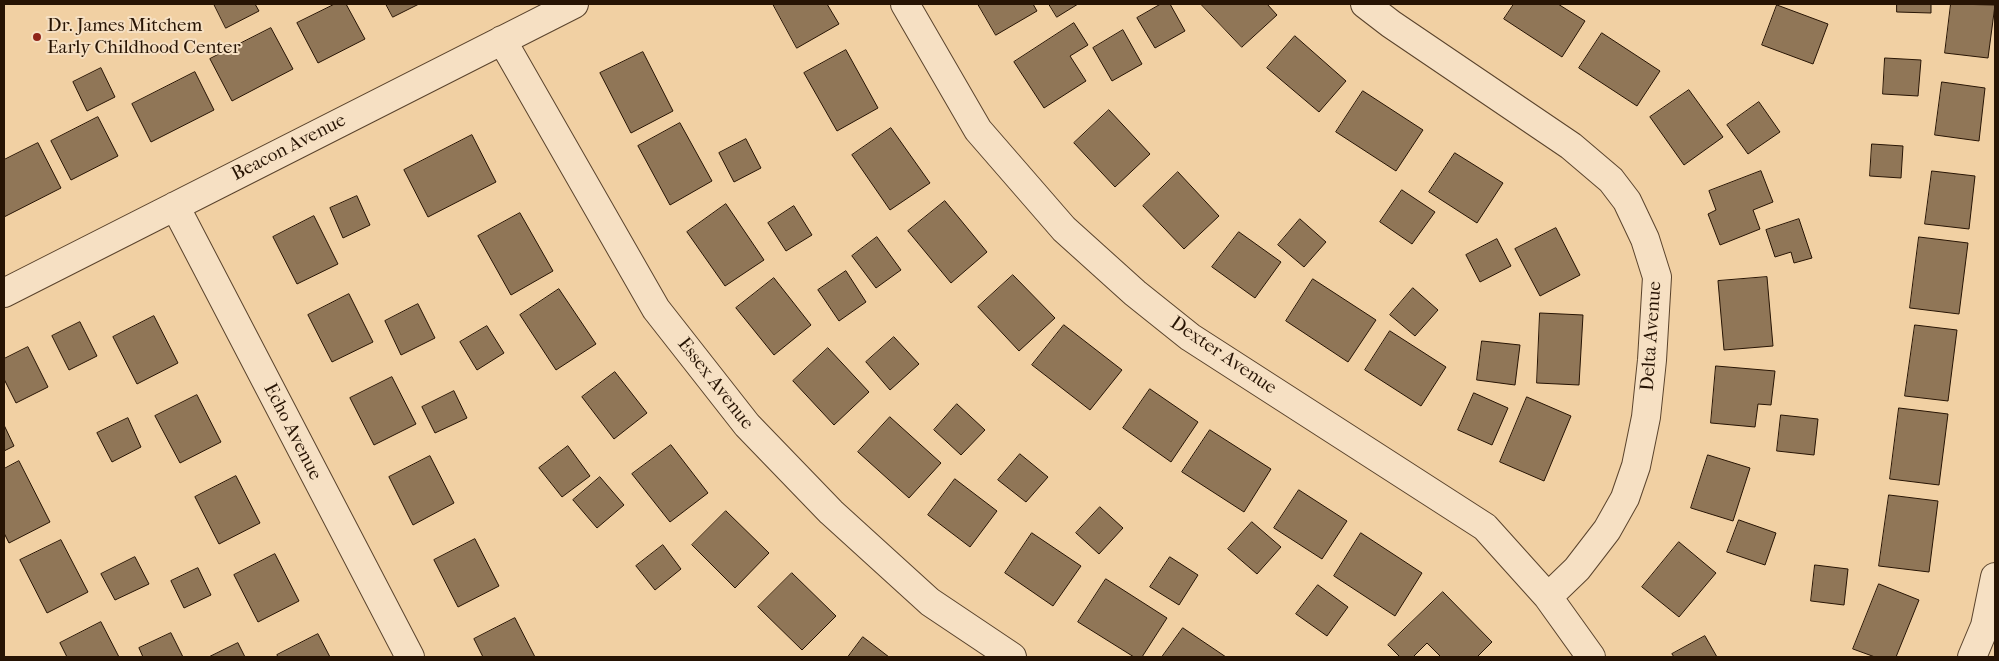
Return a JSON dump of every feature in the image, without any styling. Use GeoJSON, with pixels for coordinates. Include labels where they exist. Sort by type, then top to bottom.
{"type":"FeatureCollection","features":[{"type":"Feature","properties":{"kind":"street","name":"Beacon Avenue"},"geometry":{"type":"LineString","coordinates":[[4,293],[574,4]]}},
{"type":"Feature","properties":{"kind":"street","name":"Dexter Avenue"},"geometry":{"type":"LineString","coordinates":[[905,4],[978,130],[1064,229],[1135,293],[1190,337],[1485,527],[1548,597],[1592,657]]}},
{"type":"Feature","properties":{"kind":"street","name":"Delta Avenue"},"geometry":{"type":"LineString","coordinates":[[1365,4],[1571,146],[1611,180],[1627,201],[1645,238],[1652,259],[1657,277],[1652,360],[1646,417],[1636,466],[1626,498],[1607,530],[1577,569],[1548,597]]}},
{"type":"Feature","properties":{"kind":"street","name":"Essex Avenue"},"geometry":{"type":"LineString","coordinates":[[502,40],[656,309],[747,425],[831,512],[930,602],[1012,657]]}},
{"type":"Feature","properties":{"kind":"street","name":"Echo Avenue"},"geometry":{"type":"LineString","coordinates":[[175,206],[410,657]]}},
{"type":"Feature","properties":{"kind":"street"},"geometry":{"type":"LineString","coordinates":[[1972,657],[1986,626],[1995,577]]}},
{"type":"Feature","properties":{"kind":"building"},"geometry":{"type":"Polygon","coordinates":[[[214,4],[255,4],[259,11],[226,28],[214,4]]]}},
{"type":"Feature","properties":{"kind":"building"},"geometry":{"type":"Polygon","coordinates":[[[335,4],[346,4],[365,39],[318,63],[297,23],[335,4]]]}},
{"type":"Feature","properties":{"kind":"building"},"geometry":{"type":"Polygon","coordinates":[[[386,4],[419,4],[393,17],[386,4]]]}},
{"type":"Feature","properties":{"kind":"building"},"geometry":{"type":"Polygon","coordinates":[[[773,4],[827,4],[839,24],[797,48],[773,4]]]}},
{"type":"Feature","properties":{"kind":"building"},"geometry":{"type":"Polygon","coordinates":[[[978,4],[1033,4],[1037,11],[996,35],[978,4]]]}},
{"type":"Feature","properties":{"kind":"building"},"geometry":{"type":"Polygon","coordinates":[[[1049,4],[1078,4],[1057,17],[1049,4]]]}},
{"type":"Feature","properties":{"kind":"building"},"geometry":{"type":"Polygon","coordinates":[[[1161,4],[1170,4],[1185,31],[1155,48],[1137,18],[1161,4]]]}},
{"type":"Feature","properties":{"kind":"building"},"geometry":{"type":"Polygon","coordinates":[[[1201,4],[1267,4],[1277,15],[1242,47],[1201,4]]]}},
{"type":"Feature","properties":{"kind":"building"},"geometry":{"type":"Polygon","coordinates":[[[1514,4],[1558,4],[1585,21],[1562,57],[1504,19],[1514,4]]]}},
{"type":"Feature","properties":{"kind":"building"},"geometry":{"type":"Polygon","coordinates":[[[1897,4],[1931,4],[1931,13],[1897,12],[1897,4]]]}},
{"type":"Feature","properties":{"kind":"building"},"geometry":{"type":"Polygon","coordinates":[[[1951,4],[1995,5],[1988,58],[1945,53],[1951,4]]]}},
{"type":"Feature","properties":{"kind":"building"},"geometry":{"type":"Polygon","coordinates":[[[1777,5],[1828,24],[1813,64],[1762,45],[1777,5]]]}},
{"type":"Feature","properties":{"kind":"building"},"geometry":{"type":"Polygon","coordinates":[[[1074,23],[1088,45],[1070,56],[1086,81],[1044,108],[1014,62],[1074,23]]]}},
{"type":"Feature","properties":{"kind":"building"},"geometry":{"type":"Polygon","coordinates":[[[271,28],[293,69],[232,101],[210,59],[271,28]]]}},
{"type":"Feature","properties":{"kind":"building"},"geometry":{"type":"Polygon","coordinates":[[[1123,30],[1142,64],[1112,81],[1093,48],[1123,30]]]}},
{"type":"Feature","properties":{"kind":"building"},"geometry":{"type":"Polygon","coordinates":[[[1602,33],[1660,71],[1637,106],[1579,68],[1602,33]]]}},
{"type":"Feature","properties":{"kind":"building"},"geometry":{"type":"Polygon","coordinates":[[[1295,36],[1346,81],[1319,112],[1267,68],[1295,36]]]}},
{"type":"Feature","properties":{"kind":"building"},"geometry":{"type":"Polygon","coordinates":[[[846,50],[878,108],[837,131],[804,73],[846,50]]]}},
{"type":"Feature","properties":{"kind":"building"},"geometry":{"type":"Polygon","coordinates":[[[643,52],[673,111],[631,133],[600,73],[643,52]]]}},
{"type":"Feature","properties":{"kind":"building"},"geometry":{"type":"Polygon","coordinates":[[[1885,58],[1921,60],[1918,96],[1883,94],[1885,58]]]}},
{"type":"Feature","properties":{"kind":"building"},"geometry":{"type":"Polygon","coordinates":[[[101,68],[115,97],[87,111],[73,82],[101,68]]]}},
{"type":"Feature","properties":{"kind":"building"},"geometry":{"type":"Polygon","coordinates":[[[195,72],[214,110],[151,142],[132,104],[195,72]]]}},
{"type":"Feature","properties":{"kind":"building"},"geometry":{"type":"Polygon","coordinates":[[[1942,82],[1985,88],[1979,141],[1935,135],[1942,82]]]}},
{"type":"Feature","properties":{"kind":"building"},"geometry":{"type":"Polygon","coordinates":[[[1689,90],[1723,137],[1684,165],[1650,117],[1689,90]]]}},
{"type":"Feature","properties":{"kind":"building"},"geometry":{"type":"Polygon","coordinates":[[[1363,91],[1423,130],[1396,171],[1336,132],[1363,91]]]}},
{"type":"Feature","properties":{"kind":"building"},"geometry":{"type":"Polygon","coordinates":[[[1759,102],[1780,132],[1748,154],[1727,125],[1759,102]]]}},
{"type":"Feature","properties":{"kind":"building"},"geometry":{"type":"Polygon","coordinates":[[[1109,110],[1150,154],[1115,187],[1074,143],[1109,110]]]}},
{"type":"Feature","properties":{"kind":"building"},"geometry":{"type":"Polygon","coordinates":[[[98,117],[118,156],[71,180],[51,141],[98,117]]]}},
{"type":"Feature","properties":{"kind":"building"},"geometry":{"type":"Polygon","coordinates":[[[680,123],[712,181],[670,205],[638,146],[680,123]]]}},
{"type":"Feature","properties":{"kind":"building"},"geometry":{"type":"Polygon","coordinates":[[[891,128],[930,183],[890,210],[852,155],[891,128]]]}},
{"type":"Feature","properties":{"kind":"building"},"geometry":{"type":"Polygon","coordinates":[[[472,135],[496,182],[428,217],[404,170],[472,135]]]}},
{"type":"Feature","properties":{"kind":"building"},"geometry":{"type":"Polygon","coordinates":[[[746,139],[761,168],[734,182],[719,153],[746,139]]]}},
{"type":"Feature","properties":{"kind":"building"},"geometry":{"type":"Polygon","coordinates":[[[38,143],[61,188],[4,217],[4,160],[38,143]]]}},
{"type":"Feature","properties":{"kind":"building"},"geometry":{"type":"Polygon","coordinates":[[[1872,144],[1903,146],[1901,178],[1870,176],[1872,144]]]}},
{"type":"Feature","properties":{"kind":"building"},"geometry":{"type":"Polygon","coordinates":[[[1455,153],[1503,183],[1477,223],[1429,192],[1455,153]]]}},
{"type":"Feature","properties":{"kind":"building"},"geometry":{"type":"Polygon","coordinates":[[[1761,171],[1773,202],[1753,210],[1760,229],[1720,245],[1708,214],[1716,210],[1709,191],[1761,171]]]}},
{"type":"Feature","properties":{"kind":"building"},"geometry":{"type":"Polygon","coordinates":[[[1932,171],[1975,176],[1969,229],[1925,224],[1932,171]]]}},
{"type":"Feature","properties":{"kind":"building"},"geometry":{"type":"Polygon","coordinates":[[[1178,172],[1219,216],[1184,249],[1143,206],[1178,172]]]}},
{"type":"Feature","properties":{"kind":"building"},"geometry":{"type":"Polygon","coordinates":[[[1402,190],[1435,212],[1412,244],[1380,222],[1402,190]]]}},
{"type":"Feature","properties":{"kind":"building"},"geometry":{"type":"Polygon","coordinates":[[[357,196],[370,225],[343,238],[330,208],[357,196]]]}},
{"type":"Feature","properties":{"kind":"building"},"geometry":{"type":"Polygon","coordinates":[[[945,201],[987,252],[951,283],[908,231],[945,201]]]}},
{"type":"Feature","properties":{"kind":"building"},"geometry":{"type":"Polygon","coordinates":[[[726,204],[764,260],[725,286],[687,232],[726,204]]]}},
{"type":"Feature","properties":{"kind":"building"},"geometry":{"type":"Polygon","coordinates":[[[794,206],[812,235],[786,251],[768,223],[794,206]]]}},
{"type":"Feature","properties":{"kind":"building"},"geometry":{"type":"Polygon","coordinates":[[[520,213],[553,271],[511,295],[478,236],[520,213]]]}},
{"type":"Feature","properties":{"kind":"building"},"geometry":{"type":"Polygon","coordinates":[[[314,216],[338,264],[297,284],[273,237],[314,216]]]}},
{"type":"Feature","properties":{"kind":"building"},"geometry":{"type":"Polygon","coordinates":[[[1300,219],[1326,242],[1304,267],[1278,245],[1300,219]]]}},
{"type":"Feature","properties":{"kind":"building"},"geometry":{"type":"Polygon","coordinates":[[[1799,219],[1812,258],[1794,263],[1791,252],[1775,257],[1766,230],[1799,219]]]}},
{"type":"Feature","properties":{"kind":"building"},"geometry":{"type":"Polygon","coordinates":[[[1556,228],[1580,275],[1540,296],[1515,249],[1556,228]]]}},
{"type":"Feature","properties":{"kind":"building"},"geometry":{"type":"Polygon","coordinates":[[[1239,232],[1281,262],[1255,298],[1212,267],[1239,232]]]}},
{"type":"Feature","properties":{"kind":"building"},"geometry":{"type":"Polygon","coordinates":[[[877,237],[901,270],[876,288],[852,256],[877,237]]]}},
{"type":"Feature","properties":{"kind":"building"},"geometry":{"type":"Polygon","coordinates":[[[1919,237],[1968,243],[1959,314],[1910,308],[1919,237]]]}},
{"type":"Feature","properties":{"kind":"building"},"geometry":{"type":"Polygon","coordinates":[[[1497,239],[1511,266],[1480,282],[1466,255],[1497,239]]]}},
{"type":"Feature","properties":{"kind":"building"},"geometry":{"type":"Polygon","coordinates":[[[846,271],[866,302],[839,321],[818,290],[846,271]]]}},
{"type":"Feature","properties":{"kind":"building"},"geometry":{"type":"Polygon","coordinates":[[[1013,275],[1055,318],[1019,351],[978,307],[1013,275]]]}},
{"type":"Feature","properties":{"kind":"building"},"geometry":{"type":"Polygon","coordinates":[[[1767,277],[1773,346],[1724,350],[1718,281],[1767,277]]]}},
{"type":"Feature","properties":{"kind":"building"},"geometry":{"type":"Polygon","coordinates":[[[774,278],[811,325],[774,355],[736,308],[774,278]]]}},
{"type":"Feature","properties":{"kind":"building"},"geometry":{"type":"Polygon","coordinates":[[[1313,279],[1376,320],[1348,362],[1286,321],[1313,279]]]}},
{"type":"Feature","properties":{"kind":"building"},"geometry":{"type":"Polygon","coordinates":[[[1413,288],[1438,310],[1415,336],[1390,315],[1413,288]]]}},
{"type":"Feature","properties":{"kind":"building"},"geometry":{"type":"Polygon","coordinates":[[[559,289],[596,344],[556,370],[520,315],[559,289]]]}},
{"type":"Feature","properties":{"kind":"building"},"geometry":{"type":"Polygon","coordinates":[[[349,294],[373,342],[332,362],[308,315],[349,294]]]}},
{"type":"Feature","properties":{"kind":"building"},"geometry":{"type":"Polygon","coordinates":[[[418,304],[435,338],[401,355],[385,321],[418,304]]]}},
{"type":"Feature","properties":{"kind":"building"},"geometry":{"type":"Polygon","coordinates":[[[1540,313],[1583,315],[1579,385],[1537,383],[1540,313]]]}},
{"type":"Feature","properties":{"kind":"building"},"geometry":{"type":"Polygon","coordinates":[[[154,316],[178,363],[137,384],[113,337],[154,316]]]}},
{"type":"Feature","properties":{"kind":"building"},"geometry":{"type":"Polygon","coordinates":[[[80,322],[97,356],[69,370],[52,336],[80,322]]]}},
{"type":"Feature","properties":{"kind":"building"},"geometry":{"type":"Polygon","coordinates":[[[1064,325],[1122,370],[1090,410],[1032,365],[1064,325]]]}},
{"type":"Feature","properties":{"kind":"building"},"geometry":{"type":"Polygon","coordinates":[[[1915,325],[1957,330],[1948,401],[1905,396],[1915,325]]]}},
{"type":"Feature","properties":{"kind":"building"},"geometry":{"type":"Polygon","coordinates":[[[487,326],[504,353],[477,370],[460,342],[487,326]]]}},
{"type":"Feature","properties":{"kind":"building"},"geometry":{"type":"Polygon","coordinates":[[[1390,331],[1446,367],[1421,406],[1365,370],[1390,331]]]}},
{"type":"Feature","properties":{"kind":"building"},"geometry":{"type":"Polygon","coordinates":[[[894,337],[919,364],[890,390],[866,362],[894,337]]]}},
{"type":"Feature","properties":{"kind":"building"},"geometry":{"type":"Polygon","coordinates":[[[1482,341],[1520,345],[1515,385],[1477,380],[1482,341]]]}},
{"type":"Feature","properties":{"kind":"building"},"geometry":{"type":"Polygon","coordinates":[[[28,347],[48,387],[16,403],[4,379],[4,359],[28,347]]]}},
{"type":"Feature","properties":{"kind":"building"},"geometry":{"type":"Polygon","coordinates":[[[828,348],[869,392],[834,425],[793,381],[828,348]]]}},
{"type":"Feature","properties":{"kind":"building"},"geometry":{"type":"Polygon","coordinates":[[[1716,366],[1775,371],[1771,405],[1758,404],[1755,427],[1711,423],[1716,366]]]}},
{"type":"Feature","properties":{"kind":"building"},"geometry":{"type":"Polygon","coordinates":[[[615,372],[647,413],[614,439],[582,397],[615,372]]]}},
{"type":"Feature","properties":{"kind":"building"},"geometry":{"type":"Polygon","coordinates":[[[392,377],[416,424],[374,445],[350,398],[392,377]]]}},
{"type":"Feature","properties":{"kind":"building"},"geometry":{"type":"Polygon","coordinates":[[[1150,389],[1198,422],[1171,462],[1123,428],[1150,389]]]}},
{"type":"Feature","properties":{"kind":"building"},"geometry":{"type":"Polygon","coordinates":[[[454,391],[467,418],[435,433],[422,407],[454,391]]]}},
{"type":"Feature","properties":{"kind":"building"},"geometry":{"type":"Polygon","coordinates":[[[1474,393],[1508,408],[1492,445],[1458,430],[1474,393]]]}},
{"type":"Feature","properties":{"kind":"building"},"geometry":{"type":"Polygon","coordinates":[[[197,395],[221,442],[180,463],[155,416],[197,395]]]}},
{"type":"Feature","properties":{"kind":"building"},"geometry":{"type":"Polygon","coordinates":[[[1527,397],[1571,416],[1544,481],[1500,462],[1527,397]]]}},
{"type":"Feature","properties":{"kind":"building"},"geometry":{"type":"Polygon","coordinates":[[[957,404],[985,430],[961,455],[934,430],[957,404]]]}},
{"type":"Feature","properties":{"kind":"building"},"geometry":{"type":"Polygon","coordinates":[[[1899,408],[1948,414],[1939,485],[1890,479],[1899,408]]]}},
{"type":"Feature","properties":{"kind":"building"},"geometry":{"type":"Polygon","coordinates":[[[1781,415],[1818,419],[1814,455],[1777,451],[1781,415]]]}},
{"type":"Feature","properties":{"kind":"building"},"geometry":{"type":"Polygon","coordinates":[[[890,417],[941,463],[909,498],[858,452],[890,417]]]}},
{"type":"Feature","properties":{"kind":"building"},"geometry":{"type":"Polygon","coordinates":[[[128,418],[141,447],[112,462],[97,433],[128,418]]]}},
{"type":"Feature","properties":{"kind":"building"},"geometry":{"type":"Polygon","coordinates":[[[4,425],[14,446],[4,451],[4,425]]]}},
{"type":"Feature","properties":{"kind":"building"},"geometry":{"type":"Polygon","coordinates":[[[1210,430],[1271,469],[1244,512],[1182,472],[1210,430]]]}},
{"type":"Feature","properties":{"kind":"building"},"geometry":{"type":"Polygon","coordinates":[[[671,445],[708,493],[670,522],[632,474],[671,445]]]}},
{"type":"Feature","properties":{"kind":"building"},"geometry":{"type":"Polygon","coordinates":[[[568,446],[590,476],[562,497],[539,468],[568,446]]]}},
{"type":"Feature","properties":{"kind":"building"},"geometry":{"type":"Polygon","coordinates":[[[1020,454],[1048,477],[1026,502],[998,480],[1020,454]]]}},
{"type":"Feature","properties":{"kind":"building"},"geometry":{"type":"Polygon","coordinates":[[[1708,455],[1750,468],[1733,521],[1691,508],[1708,455]]]}},
{"type":"Feature","properties":{"kind":"building"},"geometry":{"type":"Polygon","coordinates":[[[430,456],[454,503],[413,525],[389,477],[430,456]]]}},
{"type":"Feature","properties":{"kind":"building"},"geometry":{"type":"Polygon","coordinates":[[[19,461],[50,522],[9,543],[4,533],[4,469],[19,461]]]}},
{"type":"Feature","properties":{"kind":"building"},"geometry":{"type":"Polygon","coordinates":[[[236,476],[260,523],[219,544],[195,497],[236,476]]]}},
{"type":"Feature","properties":{"kind":"building"},"geometry":{"type":"Polygon","coordinates":[[[600,477],[624,505],[597,528],[573,500],[600,477]]]}},
{"type":"Feature","properties":{"kind":"building"},"geometry":{"type":"Polygon","coordinates":[[[955,479],[997,511],[970,547],[928,515],[955,479]]]}},
{"type":"Feature","properties":{"kind":"building"},"geometry":{"type":"Polygon","coordinates":[[[1299,490],[1347,521],[1322,559],[1274,528],[1299,490]]]}},
{"type":"Feature","properties":{"kind":"building"},"geometry":{"type":"Polygon","coordinates":[[[1889,495],[1938,501],[1929,572],[1879,566],[1889,495]]]}},
{"type":"Feature","properties":{"kind":"building"},"geometry":{"type":"Polygon","coordinates":[[[1100,507],[1123,528],[1099,554],[1076,533],[1100,507]]]}},
{"type":"Feature","properties":{"kind":"building"},"geometry":{"type":"Polygon","coordinates":[[[726,511],[769,553],[735,588],[692,545],[726,511]]]}},
{"type":"Feature","properties":{"kind":"building"},"geometry":{"type":"Polygon","coordinates":[[[1739,520],[1776,533],[1765,565],[1727,552],[1739,520]]]}},
{"type":"Feature","properties":{"kind":"building"},"geometry":{"type":"Polygon","coordinates":[[[1252,522],[1281,547],[1257,574],[1228,549],[1252,522]]]}},
{"type":"Feature","properties":{"kind":"building"},"geometry":{"type":"Polygon","coordinates":[[[1032,533],[1081,566],[1053,606],[1005,573],[1032,533]]]}},
{"type":"Feature","properties":{"kind":"building"},"geometry":{"type":"Polygon","coordinates":[[[1361,533],[1422,573],[1395,616],[1334,576],[1361,533]]]}},
{"type":"Feature","properties":{"kind":"building"},"geometry":{"type":"Polygon","coordinates":[[[475,539],[499,586],[458,607],[434,560],[475,539]]]}},
{"type":"Feature","properties":{"kind":"building"},"geometry":{"type":"Polygon","coordinates":[[[61,540],[88,592],[47,613],[20,560],[61,540]]]}},
{"type":"Feature","properties":{"kind":"building"},"geometry":{"type":"Polygon","coordinates":[[[1679,542],[1716,573],[1679,617],[1642,587],[1679,542]]]}},
{"type":"Feature","properties":{"kind":"building"},"geometry":{"type":"Polygon","coordinates":[[[663,545],[681,569],[655,590],[636,566],[663,545]]]}},
{"type":"Feature","properties":{"kind":"building"},"geometry":{"type":"Polygon","coordinates":[[[275,554],[299,601],[258,622],[234,575],[275,554]]]}},
{"type":"Feature","properties":{"kind":"building"},"geometry":{"type":"Polygon","coordinates":[[[135,557],[149,584],[115,600],[101,574],[135,557]]]}},
{"type":"Feature","properties":{"kind":"building"},"geometry":{"type":"Polygon","coordinates":[[[1170,557],[1198,575],[1179,605],[1150,587],[1170,557]]]}},
{"type":"Feature","properties":{"kind":"building"},"geometry":{"type":"Polygon","coordinates":[[[1815,565],[1848,569],[1844,605],[1811,601],[1815,565]]]}},
{"type":"Feature","properties":{"kind":"building"},"geometry":{"type":"Polygon","coordinates":[[[198,568],[211,595],[184,608],[171,581],[198,568]]]}},
{"type":"Feature","properties":{"kind":"building"},"geometry":{"type":"Polygon","coordinates":[[[792,573],[836,616],[802,650],[758,607],[792,573]]]}},
{"type":"Feature","properties":{"kind":"building"},"geometry":{"type":"Polygon","coordinates":[[[1106,579],[1167,618],[1142,657],[1134,657],[1078,622],[1106,579]]]}},
{"type":"Feature","properties":{"kind":"building"},"geometry":{"type":"Polygon","coordinates":[[[1879,584],[1919,600],[1896,657],[1875,657],[1853,649],[1879,584]]]}},
{"type":"Feature","properties":{"kind":"building"},"geometry":{"type":"Polygon","coordinates":[[[1318,585],[1348,607],[1327,636],[1296,614],[1318,585]]]}},
{"type":"Feature","properties":{"kind":"building"},"geometry":{"type":"Polygon","coordinates":[[[1443,592],[1492,642],[1477,657],[1441,657],[1427,643],[1413,657],[1400,657],[1388,645],[1443,592]]]}},
{"type":"Feature","properties":{"kind":"building"},"geometry":{"type":"Polygon","coordinates":[[[515,618],[535,657],[483,657],[474,639],[515,618]]]}},
{"type":"Feature","properties":{"kind":"building"},"geometry":{"type":"Polygon","coordinates":[[[101,622],[119,657],[67,657],[60,643],[101,622]]]}},
{"type":"Feature","properties":{"kind":"building"},"geometry":{"type":"Polygon","coordinates":[[[1183,628],[1226,657],[1162,657],[1183,628]]]}},
{"type":"Feature","properties":{"kind":"building"},"geometry":{"type":"Polygon","coordinates":[[[171,633],[183,657],[143,657],[139,648],[171,633]]]}},
{"type":"Feature","properties":{"kind":"building"},"geometry":{"type":"Polygon","coordinates":[[[318,634],[330,657],[278,657],[277,655],[318,634]]]}},
{"type":"Feature","properties":{"kind":"building"},"geometry":{"type":"Polygon","coordinates":[[[1705,636],[1717,657],[1674,657],[1672,654],[1705,636]]]}},
{"type":"Feature","properties":{"kind":"building"},"geometry":{"type":"Polygon","coordinates":[[[863,637],[889,657],[848,657],[863,637]]]}},
{"type":"Feature","properties":{"kind":"building"},"geometry":{"type":"Polygon","coordinates":[[[238,643],[245,657],[209,657],[238,643]]]}},
{"type":"Feature","properties":{"kind":"place","name":"Dr. James Mitchem Early Childhood Center"},"geometry":{"type":"Point","coordinates":[37,37]}}]}
